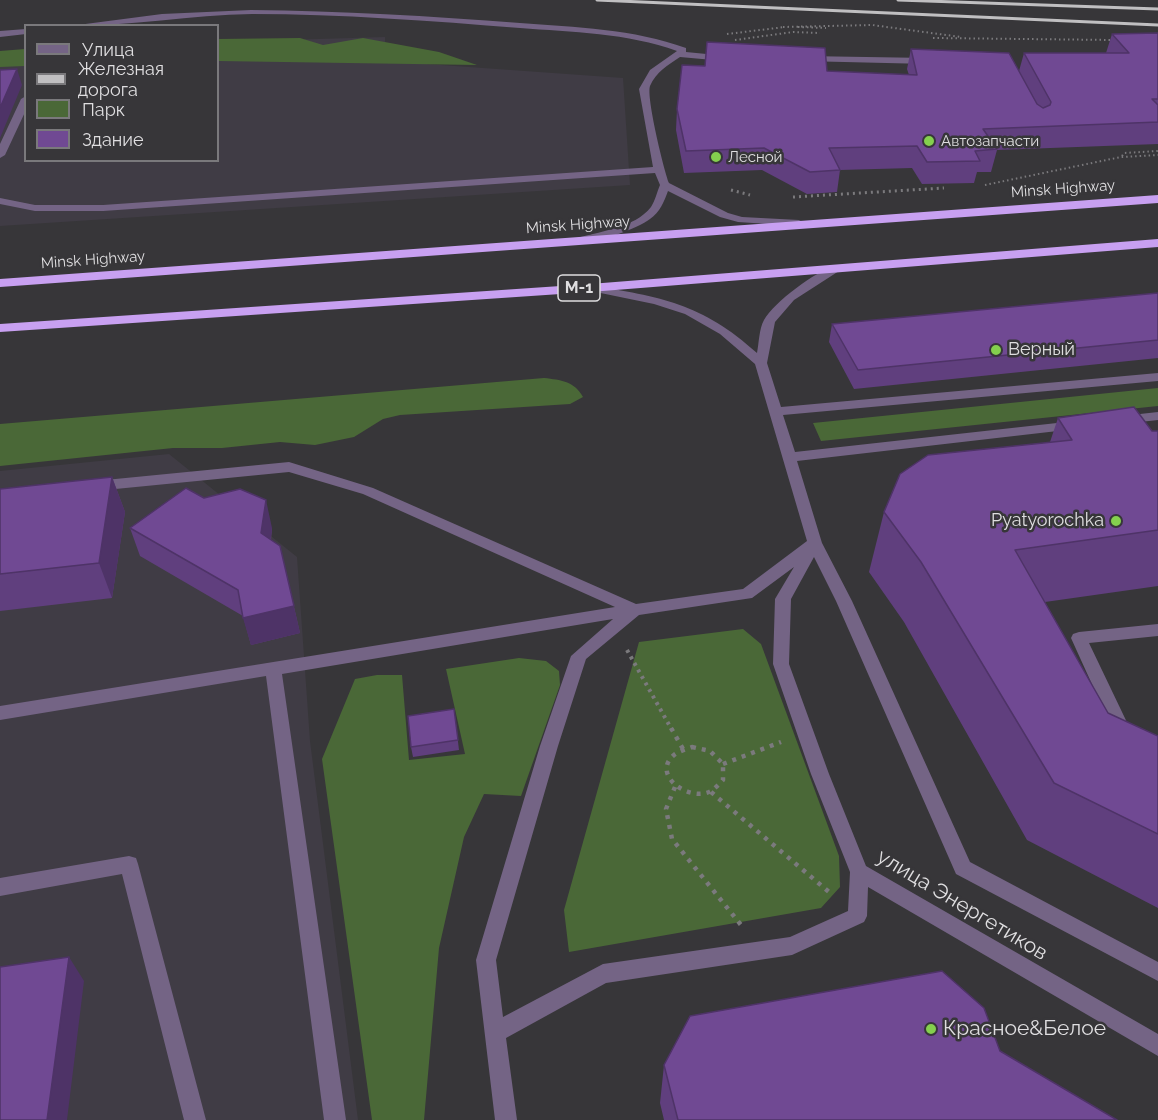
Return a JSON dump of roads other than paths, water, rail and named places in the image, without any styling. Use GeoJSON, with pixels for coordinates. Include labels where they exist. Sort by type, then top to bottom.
{"type":"FeatureCollection","features":[{"type":"Feature","properties":{"kind":"highway","name":"Minsk Highway"},"geometry":{"type":"LineString","coordinates":[[0,284],[1158,199]]}},
{"type":"Feature","properties":{"kind":"highway","name":"М-1"},"geometry":{"type":"LineString","coordinates":[[0,328],[590,288],[1158,243]]}},
{"type":"Feature","properties":{"kind":"street"},"geometry":{"type":"LineString","coordinates":[[88,24],[250,12],[398,17],[650,38],[681,47],[683,50],[653,72],[644,89],[659,171],[665,184],[724,215],[763,222],[814,224]]}},
{"type":"Feature","properties":{"kind":"street"},"geometry":{"type":"LineString","coordinates":[[0,34],[24,31]]}},
{"type":"Feature","properties":{"kind":"street"},"geometry":{"type":"LineString","coordinates":[[680,54],[730,58]]}},
{"type":"Feature","properties":{"kind":"street"},"geometry":{"type":"LineString","coordinates":[[800,59],[939,61]]}},
{"type":"Feature","properties":{"kind":"street"},"geometry":{"type":"LineString","coordinates":[[0,155],[24,103]]}},
{"type":"Feature","properties":{"kind":"street"},"geometry":{"type":"LineString","coordinates":[[0,201],[42,208],[192,203],[659,171]]}},
{"type":"Feature","properties":{"kind":"street"},"geometry":{"type":"LineString","coordinates":[[568,243],[618,230],[647,217],[657,206],[665,184]]}},
{"type":"Feature","properties":{"kind":"street"},"geometry":{"type":"LineString","coordinates":[[835,269],[790,298],[777,310],[769,322],[761,363],[814,543],[844,601],[963,868],[1158,972]]}},
{"type":"Feature","properties":{"kind":"street"},"geometry":{"type":"LineString","coordinates":[[590,288],[652,299],[690,312],[718,326],[761,363]]}},
{"type":"Feature","properties":{"kind":"street"},"geometry":{"type":"LineString","coordinates":[[776,412],[1158,377]]}},
{"type":"Feature","properties":{"kind":"street"},"geometry":{"type":"LineString","coordinates":[[1110,421],[1158,416]]}},
{"type":"Feature","properties":{"kind":"street"},"geometry":{"type":"LineString","coordinates":[[789,457],[1087,424]]}},
{"type":"Feature","properties":{"kind":"street"},"geometry":{"type":"LineString","coordinates":[[74,488],[289,467],[368,491],[635,610]]}},
{"type":"Feature","properties":{"kind":"street"},"geometry":{"type":"LineString","coordinates":[[0,712],[747,594],[814,543]]}},
{"type":"Feature","properties":{"kind":"street","name":"улица Энергетиков"},"geometry":{"type":"LineString","coordinates":[[814,543],[783,600],[782,664],[859,872],[1158,1046]]}},
{"type":"Feature","properties":{"kind":"street"},"geometry":{"type":"LineString","coordinates":[[506,1120],[486,960],[549,746],[579,656],[635,610]]}},
{"type":"Feature","properties":{"kind":"street"},"geometry":{"type":"LineString","coordinates":[[1130,746],[1079,638],[1158,630]]}},
{"type":"Feature","properties":{"kind":"street"},"geometry":{"type":"LineString","coordinates":[[273,669],[335,1120]]}},
{"type":"Feature","properties":{"kind":"street"},"geometry":{"type":"LineString","coordinates":[[0,886],[129,864],[195,1120]]}},
{"type":"Feature","properties":{"kind":"street"},"geometry":{"type":"LineString","coordinates":[[495,1033],[603,974],[792,946],[857,916],[859,872]]}},
{"type":"Feature","properties":{"kind":"railway"},"geometry":{"type":"LineString","coordinates":[[597,0],[1158,25]]}},
{"type":"Feature","properties":{"kind":"railway"},"geometry":{"type":"LineString","coordinates":[[898,0],[1158,9]]}},
{"type":"Feature","properties":{"kind":"place","name":"Автозапчасти"},"geometry":{"type":"Point","coordinates":[929,141]}},
{"type":"Feature","properties":{"kind":"place","name":"Лесной"},"geometry":{"type":"Point","coordinates":[716,157]}},
{"type":"Feature","properties":{"kind":"place","name":"Верный"},"geometry":{"type":"Point","coordinates":[996,350]}},
{"type":"Feature","properties":{"kind":"place","name":"Pyatyorochka"},"geometry":{"type":"Point","coordinates":[1116,521]}},
{"type":"Feature","properties":{"kind":"place","name":"Красное&Белое"},"geometry":{"type":"Point","coordinates":[931,1029]}}]}
